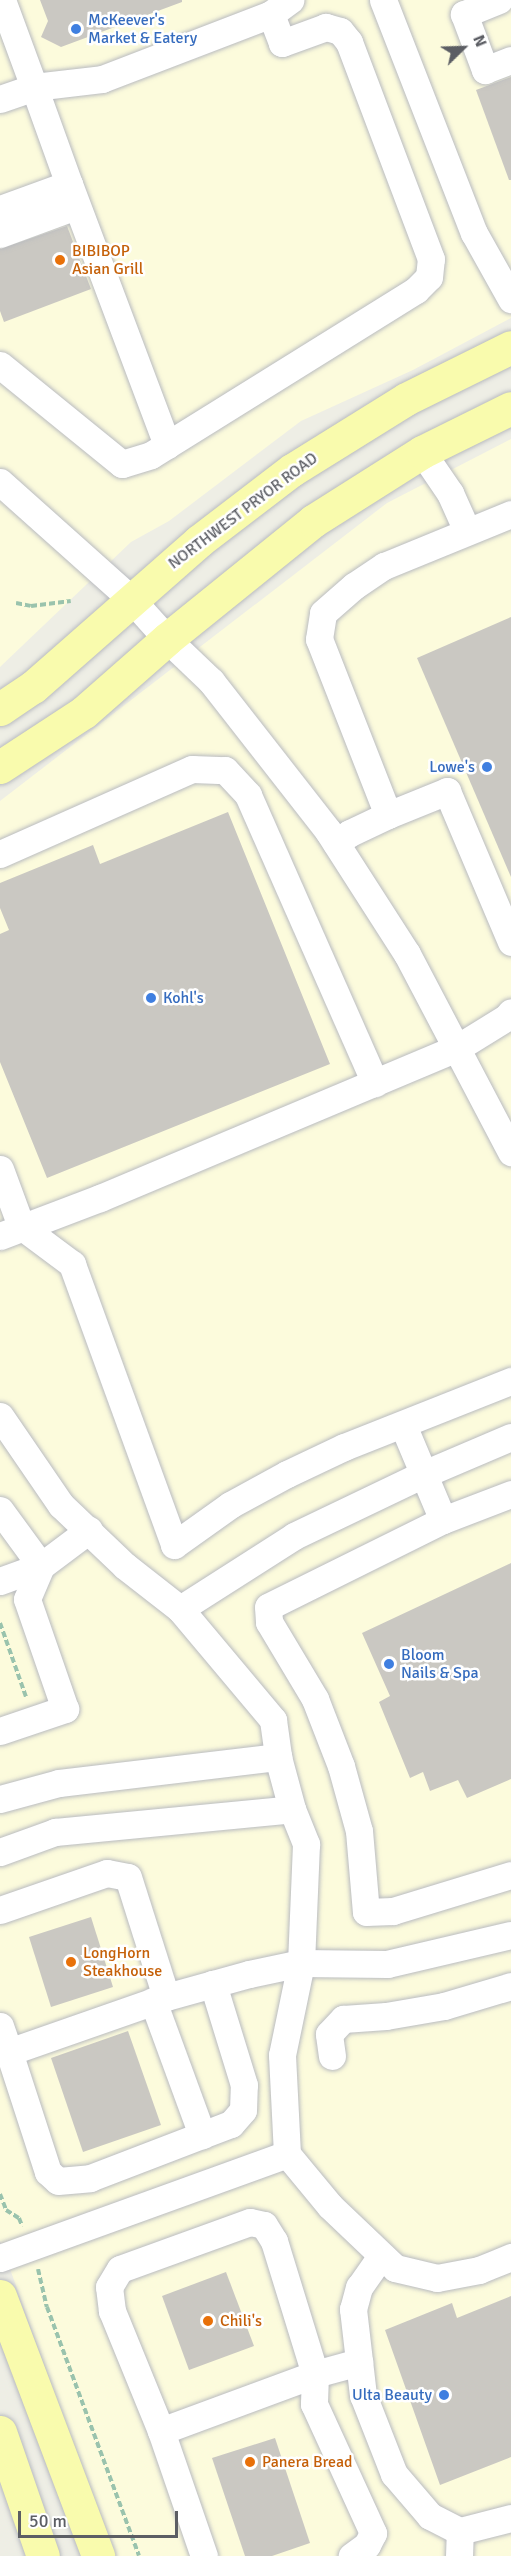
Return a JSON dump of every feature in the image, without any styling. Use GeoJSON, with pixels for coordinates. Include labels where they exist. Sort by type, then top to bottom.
{"type":"FeatureCollection","features":[{"type":"Feature","properties":{"kind":"main road","name":"NORTHWEST PRYOR ROAD"},"geometry":{"type":"LineString","coordinates":[[0,709],[33,687],[199,541],[292,470],[406,399],[511,347]]}},
{"type":"Feature","properties":{"kind":"main road"},"geometry":{"type":"LineString","coordinates":[[0,767],[84,712],[167,639],[313,521],[422,452],[511,408]]}},
{"type":"Feature","properties":{"kind":"main road"},"geometry":{"type":"LineString","coordinates":[[0,2296],[8,2329],[98,2556]]}},
{"type":"Feature","properties":{"kind":"main road"},"geometry":{"type":"LineString","coordinates":[[0,2432],[9,2489],[43,2556]]}},
{"type":"Feature","properties":{"kind":"street"},"geometry":{"type":"LineString","coordinates":[[2,0],[167,445]]}},
{"type":"Feature","properties":{"kind":"street"},"geometry":{"type":"LineString","coordinates":[[383,0],[474,233],[511,299]]}},
{"type":"Feature","properties":{"kind":"street"},"geometry":{"type":"LineString","coordinates":[[499,0],[464,14],[485,70],[511,60]]}},
{"type":"Feature","properties":{"kind":"street"},"geometry":{"type":"LineString","coordinates":[[0,99],[33,87],[102,79],[281,7],[282,43],[326,27],[340,31],[349,42],[431,259],[429,277],[416,290],[151,455],[122,464],[0,365]]}},
{"type":"Feature","properties":{"kind":"street"},"geometry":{"type":"LineString","coordinates":[[0,209],[73,195]]}},
{"type":"Feature","properties":{"kind":"street"},"geometry":{"type":"LineString","coordinates":[[0,234],[73,195]]}},
{"type":"Feature","properties":{"kind":"street"},"geometry":{"type":"LineString","coordinates":[[422,452],[450,493],[467,531]]}},
{"type":"Feature","properties":{"kind":"street"},"geometry":{"type":"LineString","coordinates":[[0,482],[131,599],[167,639],[211,681],[336,843],[407,954],[511,1152]]}},
{"type":"Feature","properties":{"kind":"street"},"geometry":{"type":"LineString","coordinates":[[388,815],[319,639],[323,613],[354,586],[384,566],[511,514]]}},
{"type":"Feature","properties":{"kind":"street"},"geometry":{"type":"LineString","coordinates":[[0,854],[192,768],[225,770],[248,795],[375,1083]]}},
{"type":"Feature","properties":{"kind":"street"},"geometry":{"type":"LineString","coordinates":[[336,843],[350,833],[388,815],[447,791],[511,942]]}},
{"type":"Feature","properties":{"kind":"street"},"geometry":{"type":"LineString","coordinates":[[11,1231],[100,1198],[457,1048],[510,1018]]}},
{"type":"Feature","properties":{"kind":"street"},"geometry":{"type":"LineString","coordinates":[[0,1169],[11,1231]]}},
{"type":"Feature","properties":{"kind":"street"},"geometry":{"type":"LineString","coordinates":[[11,1231],[72,1264],[174,1545],[230,1505],[287,1474],[344,1447],[511,1381]]}},
{"type":"Feature","properties":{"kind":"street"},"geometry":{"type":"LineString","coordinates":[[0,1416],[62,1504],[125,1566],[180,1610],[273,1719],[278,1757],[292,1809],[306,1844],[301,1963],[282,2055],[287,2154],[330,2206],[395,2268],[437,2278],[479,2270],[511,2257]]}},
{"type":"Feature","properties":{"kind":"street"},"geometry":{"type":"LineString","coordinates":[[403,1425],[443,1520]]}},
{"type":"Feature","properties":{"kind":"street"},"geometry":{"type":"LineString","coordinates":[[180,1610],[294,1536],[424,1474],[511,1437]]}},
{"type":"Feature","properties":{"kind":"street"},"geometry":{"type":"LineString","coordinates":[[511,1494],[443,1520],[268,1607],[269,1622],[315,1700],[341,1766],[359,1831],[366,1912],[393,1911],[511,1875]]}},
{"type":"Feature","properties":{"kind":"street"},"geometry":{"type":"LineString","coordinates":[[0,1510],[41,1566]]}},
{"type":"Feature","properties":{"kind":"street"},"geometry":{"type":"LineString","coordinates":[[0,1581],[41,1566],[89,1530]]}},
{"type":"Feature","properties":{"kind":"street"},"geometry":{"type":"LineString","coordinates":[[0,1731],[65,1709],[27,1599],[41,1566]]}},
{"type":"Feature","properties":{"kind":"street"},"geometry":{"type":"LineString","coordinates":[[0,1799],[59,1783],[278,1757]]}},
{"type":"Feature","properties":{"kind":"street"},"geometry":{"type":"LineString","coordinates":[[0,1852],[55,1832],[292,1809]]}},
{"type":"Feature","properties":{"kind":"street"},"geometry":{"type":"LineString","coordinates":[[0,1910],[107,1873],[128,1877],[160,1999],[202,2135]]}},
{"type":"Feature","properties":{"kind":"street"},"geometry":{"type":"LineString","coordinates":[[9,2052],[160,1999],[301,1963],[387,1964],[511,1935]]}},
{"type":"Feature","properties":{"kind":"street"},"geometry":{"type":"LineString","coordinates":[[0,2026],[48,2172],[58,2181],[90,2178],[231,2124],[243,2109],[244,2085],[213,1984]]}},
{"type":"Feature","properties":{"kind":"street"},"geometry":{"type":"LineString","coordinates":[[332,2056],[329,2034],[342,2019],[386,2016],[444,2006],[511,1986]]}},
{"type":"Feature","properties":{"kind":"street"},"geometry":{"type":"LineString","coordinates":[[0,2258],[287,2154]]}},
{"type":"Feature","properties":{"kind":"street"},"geometry":{"type":"LineString","coordinates":[[204,2556],[161,2431],[112,2311],[109,2287],[120,2268],[250,2222],[264,2225],[274,2241],[315,2374],[314,2404],[372,2533],[367,2545],[352,2556]]}},
{"type":"Feature","properties":{"kind":"street"},"geometry":{"type":"LineString","coordinates":[[381,2256],[358,2287],[353,2309],[363,2394],[394,2474],[430,2516],[460,2543],[511,2518]]}},
{"type":"Feature","properties":{"kind":"street"},"geometry":{"type":"LineString","coordinates":[[161,2431],[315,2374],[359,2362]]}},
{"type":"Feature","properties":{"kind":"path"},"geometry":{"type":"LineString","coordinates":[[16,603],[31,606],[71,601]]}},
{"type":"Feature","properties":{"kind":"path"},"geometry":{"type":"LineString","coordinates":[[0,1623],[28,1701]]}},
{"type":"Feature","properties":{"kind":"path"},"geometry":{"type":"LineString","coordinates":[[0,2194],[6,2210],[19,2218],[22,2227]]}},
{"type":"Feature","properties":{"kind":"path"},"geometry":{"type":"LineString","coordinates":[[37,2265],[47,2307],[139,2556]]}},
{"type":"Feature","properties":{"kind":"shaded area"},"geometry":{"type":"Polygon","coordinates":[[[0,0],[511,0],[511,318],[413,370],[301,421],[169,521],[131,542],[0,667],[0,0]]]}},
{"type":"Feature","properties":{"kind":"shaded area"},"geometry":{"type":"Polygon","coordinates":[[[511,439],[511,2556],[113,2556],[0,2241],[0,801],[387,503],[511,439]]]}},
{"type":"Feature","properties":{"kind":"building","name":"McKeever's Market & Eatery"},"geometry":{"type":"Polygon","coordinates":[[[40,0],[182,0],[182,2],[61,47],[41,37],[48,21],[40,0]]]}},
{"type":"Feature","properties":{"kind":"building"},"geometry":{"type":"Polygon","coordinates":[[[511,77],[511,180],[509,180],[476,90],[511,77]]]}},
{"type":"Feature","properties":{"kind":"building"},"geometry":{"type":"Polygon","coordinates":[[[67,226],[91,289],[4,322],[0,311],[0,249],[67,226]]]}},
{"type":"Feature","properties":{"kind":"building","name":"Lowe's"},"geometry":{"type":"Polygon","coordinates":[[[511,617],[511,877],[417,658],[511,617]]]}},
{"type":"Feature","properties":{"kind":"building","name":"Kohl's"},"geometry":{"type":"Polygon","coordinates":[[[228,812],[330,1064],[47,1178],[0,1062],[0,934],[9,930],[0,908],[0,883],[93,845],[100,864],[228,812]]]}},
{"type":"Feature","properties":{"kind":"building"},"geometry":{"type":"Polygon","coordinates":[[[511,1563],[511,1779],[467,1798],[458,1780],[430,1791],[423,1772],[410,1778],[379,1702],[390,1696],[362,1633],[511,1563]]]}},
{"type":"Feature","properties":{"kind":"building","name":"LongHorn Steakhouse"},"geometry":{"type":"Polygon","coordinates":[[[91,1917],[113,1987],[51,2007],[29,1937],[91,1917]]]}},
{"type":"Feature","properties":{"kind":"building"},"geometry":{"type":"Polygon","coordinates":[[[128,2031],[161,2125],[83,2152],[51,2058],[128,2031]]]}},
{"type":"Feature","properties":{"kind":"building","name":"Chili's"},"geometry":{"type":"Polygon","coordinates":[[[226,2272],[254,2346],[189,2370],[162,2296],[226,2272]]]}},
{"type":"Feature","properties":{"kind":"building","name":"Ulta Beauty"},"geometry":{"type":"Polygon","coordinates":[[[511,2296],[511,2457],[440,2485],[385,2330],[452,2303],[457,2318],[511,2296]]]}},
{"type":"Feature","properties":{"kind":"building"},"geometry":{"type":"Polygon","coordinates":[[[275,2438],[310,2543],[272,2556],[245,2556],[212,2458],[275,2438]]]}},
{"type":"Feature","properties":{"kind":"place","name":"McKeever's Market & Eatery"},"geometry":{"type":"Point","coordinates":[76,29]}},
{"type":"Feature","properties":{"kind":"place","name":"BIBIBOP Asian Grill"},"geometry":{"type":"Point","coordinates":[60,260]}},
{"type":"Feature","properties":{"kind":"place","name":"Lowe's"},"geometry":{"type":"Point","coordinates":[487,767]}},
{"type":"Feature","properties":{"kind":"place","name":"Kohl's"},"geometry":{"type":"Point","coordinates":[151,998]}},
{"type":"Feature","properties":{"kind":"place","name":"Bloom Nails & Spa"},"geometry":{"type":"Point","coordinates":[389,1664]}},
{"type":"Feature","properties":{"kind":"place","name":"LongHorn Steakhouse"},"geometry":{"type":"Point","coordinates":[71,1962]}},
{"type":"Feature","properties":{"kind":"place","name":"Chili's"},"geometry":{"type":"Point","coordinates":[208,2321]}},
{"type":"Feature","properties":{"kind":"place","name":"Ulta Beauty"},"geometry":{"type":"Point","coordinates":[444,2395]}},
{"type":"Feature","properties":{"kind":"place","name":"Panera Bread"},"geometry":{"type":"Point","coordinates":[250,2462]}}]}
